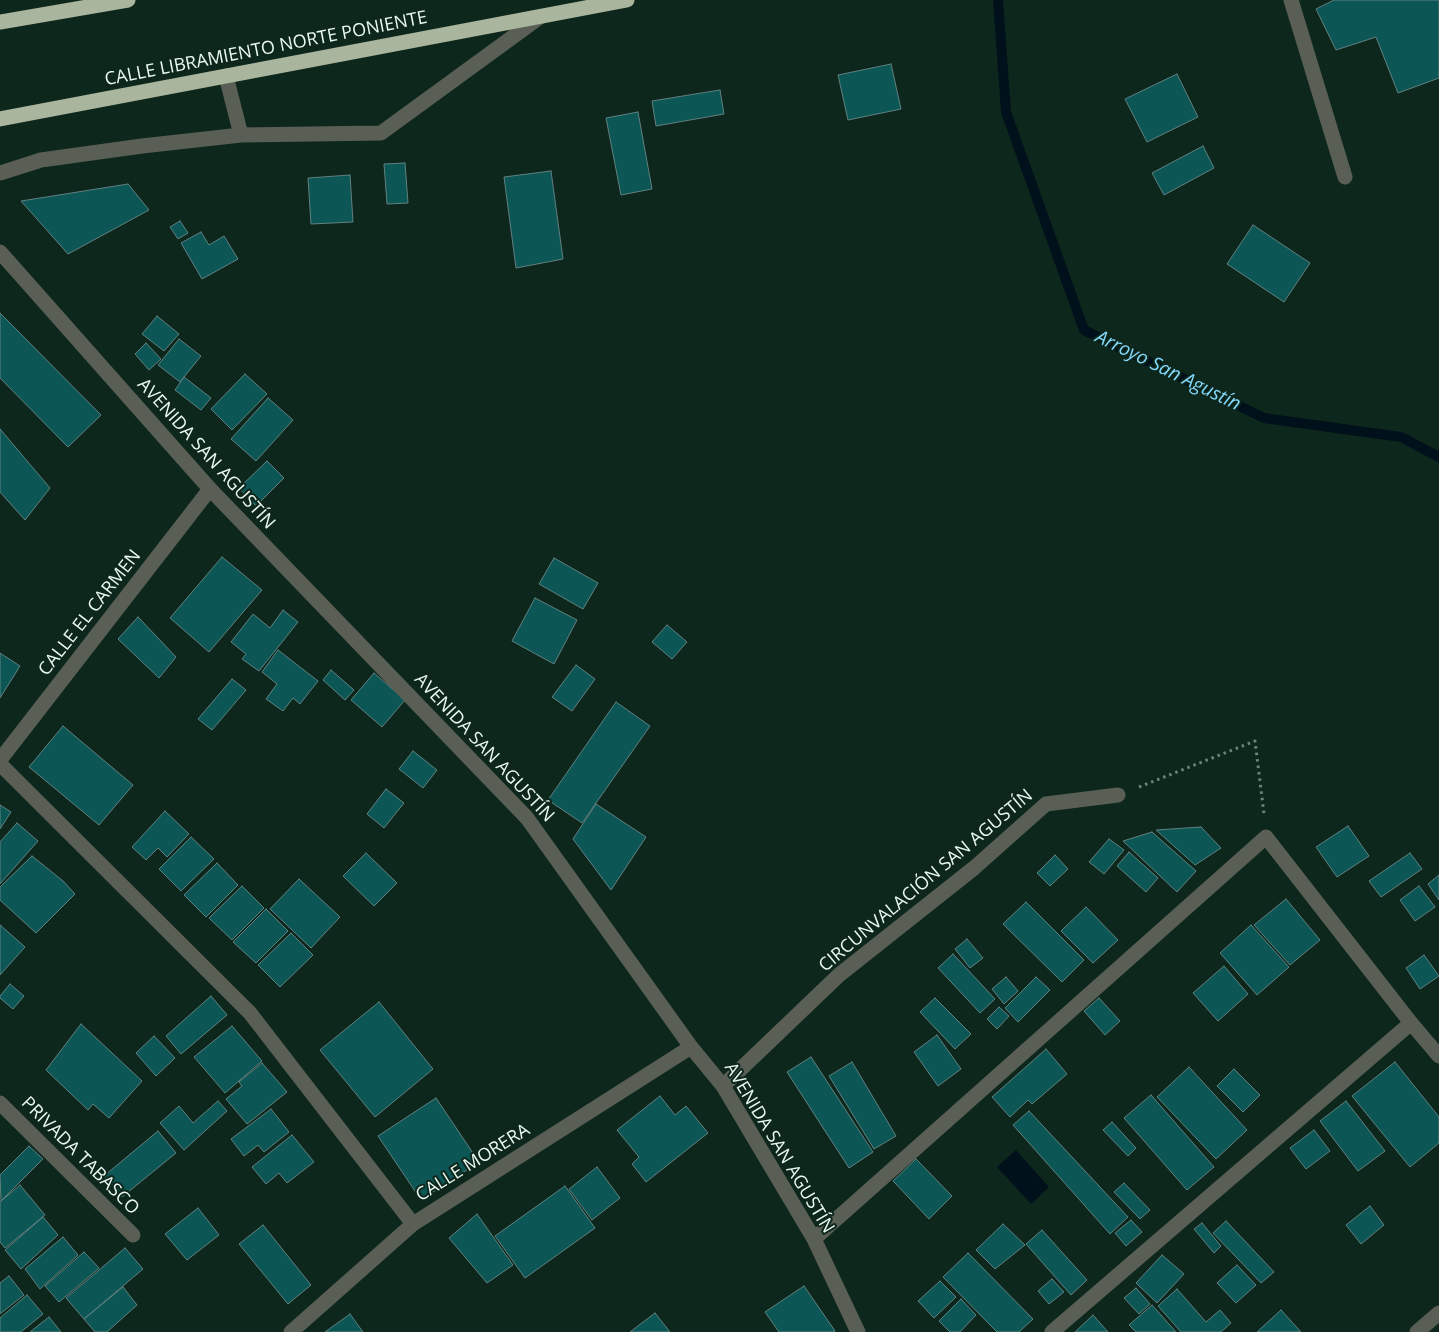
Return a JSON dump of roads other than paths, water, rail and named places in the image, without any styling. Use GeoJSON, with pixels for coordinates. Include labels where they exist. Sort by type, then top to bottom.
{"type":"FeatureCollection","features":[{"type":"Feature","properties":{"kind":"highway"},"geometry":{"type":"LineString","coordinates":[[0,22],[128,0]]}},
{"type":"Feature","properties":{"kind":"highway","name":"CALLE LIBRAMIENTO NORTE PONIENTE"},"geometry":{"type":"LineString","coordinates":[[0,118],[628,0]]}},
{"type":"Feature","properties":{"kind":"street"},"geometry":{"type":"LineString","coordinates":[[1292,0],[1345,177]]}},
{"type":"Feature","properties":{"kind":"street"},"geometry":{"type":"LineString","coordinates":[[0,173],[41,160],[241,135],[381,133],[540,16]]}},
{"type":"Feature","properties":{"kind":"street"},"geometry":{"type":"LineString","coordinates":[[226,76],[241,135]]}},
{"type":"Feature","properties":{"kind":"street","name":"AVENIDA SAN AGUSTÍN"},"geometry":{"type":"LineString","coordinates":[[0,252],[210,488],[527,818],[692,1047],[723,1086],[814,1239],[859,1332]]}},
{"type":"Feature","properties":{"kind":"street","name":"CALLE EL CARMEN"},"geometry":{"type":"LineString","coordinates":[[0,762],[210,488]]}},
{"type":"Feature","properties":{"kind":"street"},"geometry":{"type":"LineString","coordinates":[[0,762],[250,1013],[413,1224]]}},
{"type":"Feature","properties":{"kind":"street","name":"CIRCUNVALACIÓN SAN AGUSTÍN"},"geometry":{"type":"LineString","coordinates":[[723,1086],[839,975],[974,868],[1046,804],[1118,795]]}},
{"type":"Feature","properties":{"kind":"street"},"geometry":{"type":"LineString","coordinates":[[814,1239],[1266,837],[1411,1023],[1439,1056]]}},
{"type":"Feature","properties":{"kind":"street"},"geometry":{"type":"LineString","coordinates":[[1052,1332],[1411,1023]]}},
{"type":"Feature","properties":{"kind":"street","name":"CALLE MORERA"},"geometry":{"type":"LineString","coordinates":[[291,1332],[413,1224],[692,1047]]}},
{"type":"Feature","properties":{"kind":"street","name":"PRIVADA TABASCO"},"geometry":{"type":"LineString","coordinates":[[0,1103],[133,1235]]}},
{"type":"Feature","properties":{"kind":"street"},"geometry":{"type":"LineString","coordinates":[[1417,1332],[1439,1313]]}},
{"type":"Feature","properties":{"kind":"water"},"geometry":{"type":"Polygon","coordinates":[[[1016,1150],[1049,1187],[1031,1204],[997,1167],[1016,1150]]]}},
{"type":"Feature","properties":{"kind":"waterway","name":"Arroyo San Agustín"},"geometry":{"type":"LineString","coordinates":[[998,0],[1006,112],[1084,330],[1264,418],[1401,437],[1439,457]]}}]}
